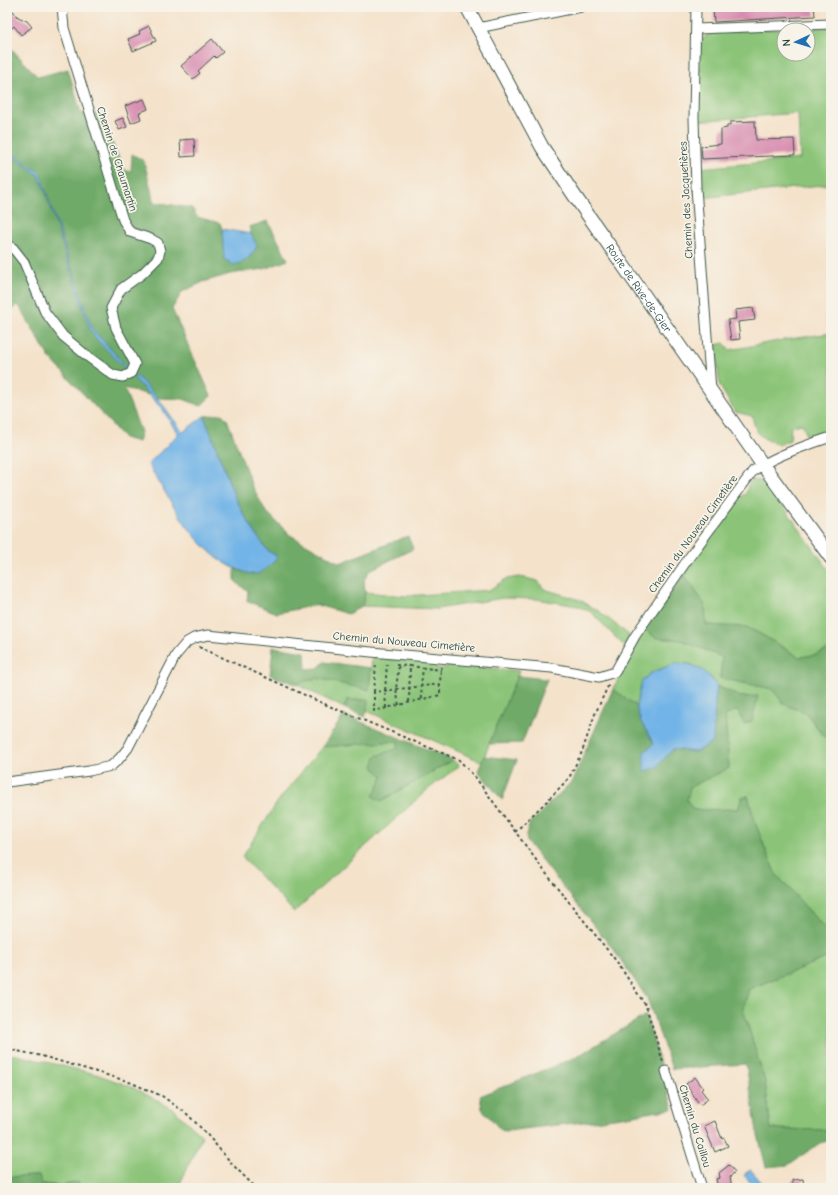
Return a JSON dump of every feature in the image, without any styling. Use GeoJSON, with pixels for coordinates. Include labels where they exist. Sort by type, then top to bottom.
{"type":"FeatureCollection","features":[{"type":"Feature","properties":{"kind":"main road","name":"Route de Rive-de-Gier"},"geometry":{"type":"LineString","coordinates":[[467,7],[546,153],[762,464],[831,558]]}},
{"type":"Feature","properties":{"kind":"street","name":"Chemin de Chaumartin"},"geometry":{"type":"LineString","coordinates":[[7,245],[13,248],[24,262],[45,312],[63,336],[113,375],[123,377],[131,373],[135,364],[116,328],[112,308],[121,290],[142,274],[158,258],[160,251],[158,243],[130,232],[123,220],[64,28],[62,7]]}},
{"type":"Feature","properties":{"kind":"street"},"geometry":{"type":"LineString","coordinates":[[478,28],[581,7]]}},
{"type":"Feature","properties":{"kind":"street","name":"Chemin des Jacquetières"},"geometry":{"type":"LineString","coordinates":[[696,7],[694,125],[696,188],[711,391]]}},
{"type":"Feature","properties":{"kind":"street"},"geometry":{"type":"LineString","coordinates":[[696,29],[831,24]]}},
{"type":"Feature","properties":{"kind":"street"},"geometry":{"type":"LineString","coordinates":[[762,464],[831,437]]}},
{"type":"Feature","properties":{"kind":"street","name":"Chemin du Nouveau Cimetière"},"geometry":{"type":"LineString","coordinates":[[187,642],[194,638],[208,635],[371,652],[552,668],[599,677],[615,672],[635,636],[688,558],[753,471],[762,464]]}},
{"type":"Feature","properties":{"kind":"street"},"geometry":{"type":"LineString","coordinates":[[7,782],[89,771],[110,766],[115,763],[128,748],[176,655],[187,642]]}},
{"type":"Feature","properties":{"kind":"street","name":"Chemin du Caillou"},"geometry":{"type":"LineString","coordinates":[[666,1070],[702,1188]]}},
{"type":"Feature","properties":{"kind":"path"},"geometry":{"type":"LineString","coordinates":[[187,642],[328,706],[459,760],[475,777],[545,872],[616,962],[646,1006],[666,1070]]}},
{"type":"Feature","properties":{"kind":"path"},"geometry":{"type":"LineString","coordinates":[[441,670],[376,663],[374,711],[440,695],[443,658]]}},
{"type":"Feature","properties":{"kind":"path"},"geometry":{"type":"LineString","coordinates":[[386,708],[385,691],[387,664]]}},
{"type":"Feature","properties":{"kind":"path"},"geometry":{"type":"LineString","coordinates":[[399,665],[396,689],[399,705]]}},
{"type":"Feature","properties":{"kind":"path"},"geometry":{"type":"LineString","coordinates":[[409,702],[410,666]]}},
{"type":"Feature","properties":{"kind":"path"},"geometry":{"type":"LineString","coordinates":[[422,699],[420,686],[423,668]]}},
{"type":"Feature","properties":{"kind":"path"},"geometry":{"type":"LineString","coordinates":[[515,832],[569,778],[582,752],[595,714],[615,672]]}},
{"type":"Feature","properties":{"kind":"path"},"geometry":{"type":"LineString","coordinates":[[374,692],[440,684]]}},
{"type":"Feature","properties":{"kind":"path"},"geometry":{"type":"LineString","coordinates":[[7,1049],[42,1056],[127,1081],[162,1096],[187,1114],[204,1130],[234,1166],[256,1188]]}},
{"type":"Feature","properties":{"kind":"green space"},"geometry":{"type":"Polygon","coordinates":[[[831,27],[831,184],[701,198],[699,168],[800,159],[798,113],[697,121],[700,45],[707,35],[712,33],[776,29],[776,62],[816,62],[816,28],[831,27]]]}},
{"type":"Feature","properties":{"kind":"green space"},"geometry":{"type":"Polygon","coordinates":[[[7,44],[38,77],[68,69],[81,113],[99,114],[125,171],[131,171],[132,154],[144,161],[154,202],[192,208],[197,217],[220,223],[225,259],[251,234],[249,227],[268,221],[288,260],[264,269],[230,274],[203,282],[182,292],[172,309],[211,396],[201,406],[183,399],[160,398],[124,388],[141,432],[138,442],[124,438],[49,357],[18,304],[7,317],[7,44]]]}},
{"type":"Feature","properties":{"kind":"green space"},"geometry":{"type":"Polygon","coordinates":[[[831,333],[831,431],[807,438],[803,424],[791,426],[790,440],[779,445],[763,438],[756,428],[752,416],[735,412],[720,386],[715,345],[724,343],[730,350],[831,333]]]}},
{"type":"Feature","properties":{"kind":"green space"},"geometry":{"type":"Polygon","coordinates":[[[222,414],[227,419],[252,486],[265,510],[290,535],[340,563],[408,536],[413,549],[370,570],[364,580],[365,592],[362,606],[348,614],[317,605],[277,613],[247,601],[248,592],[235,581],[235,569],[250,574],[277,556],[268,551],[243,513],[234,495],[204,416],[222,414]]]}},
{"type":"Feature","properties":{"kind":"green space"},"geometry":{"type":"Polygon","coordinates":[[[752,480],[761,481],[769,486],[831,573],[831,648],[816,655],[799,657],[746,627],[706,625],[705,605],[684,574],[738,497],[746,494],[748,485],[752,480]]]}},
{"type":"Feature","properties":{"kind":"green space"},"geometry":{"type":"Polygon","coordinates":[[[684,574],[705,605],[706,625],[746,627],[799,657],[816,655],[831,648],[831,745],[806,713],[784,704],[772,689],[720,678],[722,657],[681,640],[656,638],[645,629],[684,574]]]}},
{"type":"Feature","properties":{"kind":"green space"},"geometry":{"type":"Polygon","coordinates":[[[520,577],[538,581],[544,589],[580,600],[600,612],[630,636],[624,646],[591,612],[577,606],[536,599],[503,598],[437,609],[362,606],[365,592],[405,596],[489,590],[506,579],[520,577]]]}},
{"type":"Feature","properties":{"kind":"green space"},"geometry":{"type":"Polygon","coordinates":[[[645,629],[656,638],[681,640],[722,657],[720,678],[772,689],[784,704],[806,713],[831,745],[831,935],[775,873],[756,825],[748,796],[742,797],[739,809],[693,810],[687,800],[690,787],[729,768],[725,715],[738,711],[757,696],[741,697],[717,686],[711,677],[691,664],[676,663],[651,673],[642,681],[636,706],[613,689],[645,629]]]}},
{"type":"Feature","properties":{"kind":"green space"},"geometry":{"type":"Polygon","coordinates":[[[273,647],[305,652],[306,669],[318,668],[324,662],[371,668],[369,690],[316,678],[296,684],[270,675],[273,647]]]}},
{"type":"Feature","properties":{"kind":"green space"},"geometry":{"type":"Polygon","coordinates":[[[372,657],[435,663],[437,668],[446,668],[449,664],[519,671],[482,762],[367,711],[368,700],[347,700],[344,708],[296,684],[316,678],[369,690],[372,657]]]}},
{"type":"Feature","properties":{"kind":"green space"},"geometry":{"type":"Polygon","coordinates":[[[517,676],[547,679],[522,743],[489,744],[517,676]]]}},
{"type":"Feature","properties":{"kind":"green space"},"geometry":{"type":"Polygon","coordinates":[[[717,686],[741,697],[758,696],[752,721],[744,724],[738,711],[734,711],[725,716],[729,768],[690,787],[687,800],[693,810],[738,809],[742,797],[748,796],[756,825],[775,873],[831,935],[831,956],[749,989],[743,1009],[765,1082],[771,1129],[831,1130],[831,1140],[820,1143],[788,1165],[766,1167],[757,1131],[746,1064],[672,1069],[647,998],[613,949],[527,842],[526,834],[530,823],[572,781],[613,689],[636,706],[641,722],[654,744],[656,768],[673,749],[695,752],[715,702],[717,686]]]}},
{"type":"Feature","properties":{"kind":"green space"},"geometry":{"type":"Polygon","coordinates":[[[347,700],[368,700],[365,717],[344,708],[347,700]]]}},
{"type":"Feature","properties":{"kind":"green space"},"geometry":{"type":"Polygon","coordinates":[[[344,715],[453,760],[381,801],[373,796],[383,776],[373,767],[376,756],[398,748],[398,741],[322,747],[344,715]]]}},
{"type":"Feature","properties":{"kind":"green space"},"geometry":{"type":"Polygon","coordinates":[[[398,741],[398,748],[383,776],[381,801],[453,760],[459,766],[427,790],[294,912],[242,857],[279,800],[322,747],[398,741]]]}},
{"type":"Feature","properties":{"kind":"green space"},"geometry":{"type":"Polygon","coordinates":[[[484,756],[517,760],[502,800],[478,771],[484,756]]]}},
{"type":"Feature","properties":{"kind":"green space"},"geometry":{"type":"Polygon","coordinates":[[[831,956],[831,1130],[771,1129],[765,1082],[743,1009],[749,989],[831,956]]]}},
{"type":"Feature","properties":{"kind":"green space"},"geometry":{"type":"Polygon","coordinates":[[[646,1015],[673,1109],[601,1120],[506,1131],[501,1130],[482,1109],[480,1096],[576,1057],[646,1015]]]}},
{"type":"Feature","properties":{"kind":"green space"},"geometry":{"type":"Polygon","coordinates":[[[7,1054],[17,1055],[96,1074],[132,1087],[173,1109],[202,1136],[178,1188],[79,1188],[78,1182],[61,1186],[42,1184],[39,1176],[7,1177],[7,1054]]]}},
{"type":"Feature","properties":{"kind":"green space"},"geometry":{"type":"Polygon","coordinates":[[[39,1176],[42,1184],[61,1186],[78,1182],[79,1188],[7,1188],[7,1177],[39,1176]]]}},
{"type":"Feature","properties":{"kind":"water"},"geometry":{"type":"Polygon","coordinates":[[[7,150],[40,173],[92,329],[128,368],[126,369],[97,340],[90,330],[45,191],[38,175],[7,153],[7,150]]]}},
{"type":"Feature","properties":{"kind":"water"},"geometry":{"type":"Polygon","coordinates":[[[222,229],[251,234],[257,246],[253,253],[245,261],[233,265],[224,259],[222,229]]]}},
{"type":"Feature","properties":{"kind":"water"},"geometry":{"type":"Polygon","coordinates":[[[137,376],[160,401],[183,432],[204,416],[234,495],[243,513],[268,551],[277,556],[271,565],[260,573],[252,574],[245,572],[226,564],[212,554],[187,526],[166,494],[148,464],[178,434],[163,410],[134,378],[137,376]]]}},
{"type":"Feature","properties":{"kind":"water"},"geometry":{"type":"Polygon","coordinates":[[[676,663],[700,668],[717,686],[713,742],[695,752],[673,749],[656,768],[644,771],[644,752],[654,744],[641,722],[636,706],[642,681],[651,673],[676,663]]]}},
{"type":"Feature","properties":{"kind":"water"},"geometry":{"type":"Polygon","coordinates":[[[750,1169],[763,1184],[758,1188],[755,1188],[744,1175],[750,1169]]]}},
{"type":"Feature","properties":{"kind":"building"},"geometry":{"type":"Polygon","coordinates":[[[7,7],[10,7],[18,17],[27,21],[32,27],[21,35],[14,26],[10,30],[7,25],[7,7]]]}},
{"type":"Feature","properties":{"kind":"building"},"geometry":{"type":"Polygon","coordinates":[[[713,7],[814,7],[815,16],[714,22],[713,7]]]}},
{"type":"Feature","properties":{"kind":"building"},"geometry":{"type":"Polygon","coordinates":[[[149,26],[156,41],[133,51],[128,39],[140,34],[139,31],[149,26]]]}},
{"type":"Feature","properties":{"kind":"building"},"geometry":{"type":"Polygon","coordinates":[[[212,39],[223,52],[216,58],[214,56],[198,71],[200,73],[193,79],[181,66],[212,39]]]}},
{"type":"Feature","properties":{"kind":"building"},"geometry":{"type":"Polygon","coordinates":[[[144,99],[148,109],[139,113],[141,119],[131,123],[125,106],[144,99]]]}},
{"type":"Feature","properties":{"kind":"building"},"geometry":{"type":"Polygon","coordinates":[[[123,118],[127,127],[119,130],[115,121],[123,118]]]}},
{"type":"Feature","properties":{"kind":"building"},"geometry":{"type":"Polygon","coordinates":[[[755,121],[756,140],[794,139],[795,155],[702,159],[701,146],[721,144],[721,129],[727,128],[727,125],[730,125],[730,122],[755,121]]]}},
{"type":"Feature","properties":{"kind":"building"},"geometry":{"type":"Polygon","coordinates":[[[194,139],[195,156],[181,157],[180,140],[194,139]]]}},
{"type":"Feature","properties":{"kind":"building"},"geometry":{"type":"Polygon","coordinates":[[[753,308],[755,320],[738,322],[740,339],[731,340],[728,320],[736,319],[735,310],[753,308]]]}},
{"type":"Feature","properties":{"kind":"building"},"geometry":{"type":"Polygon","coordinates":[[[695,1077],[703,1088],[701,1090],[708,1099],[700,1105],[686,1084],[695,1077]]]}},
{"type":"Feature","properties":{"kind":"building"},"geometry":{"type":"Polygon","coordinates":[[[715,1121],[722,1139],[724,1138],[728,1146],[715,1152],[704,1126],[715,1121]]]}},
{"type":"Feature","properties":{"kind":"building"},"geometry":{"type":"Polygon","coordinates":[[[729,1165],[735,1172],[730,1177],[732,1188],[718,1188],[716,1179],[720,1178],[719,1173],[729,1165]]]}},
{"type":"Feature","properties":{"kind":"building"},"geometry":{"type":"Polygon","coordinates":[[[803,1179],[804,1188],[792,1188],[792,1180],[803,1179]]]}}]}
